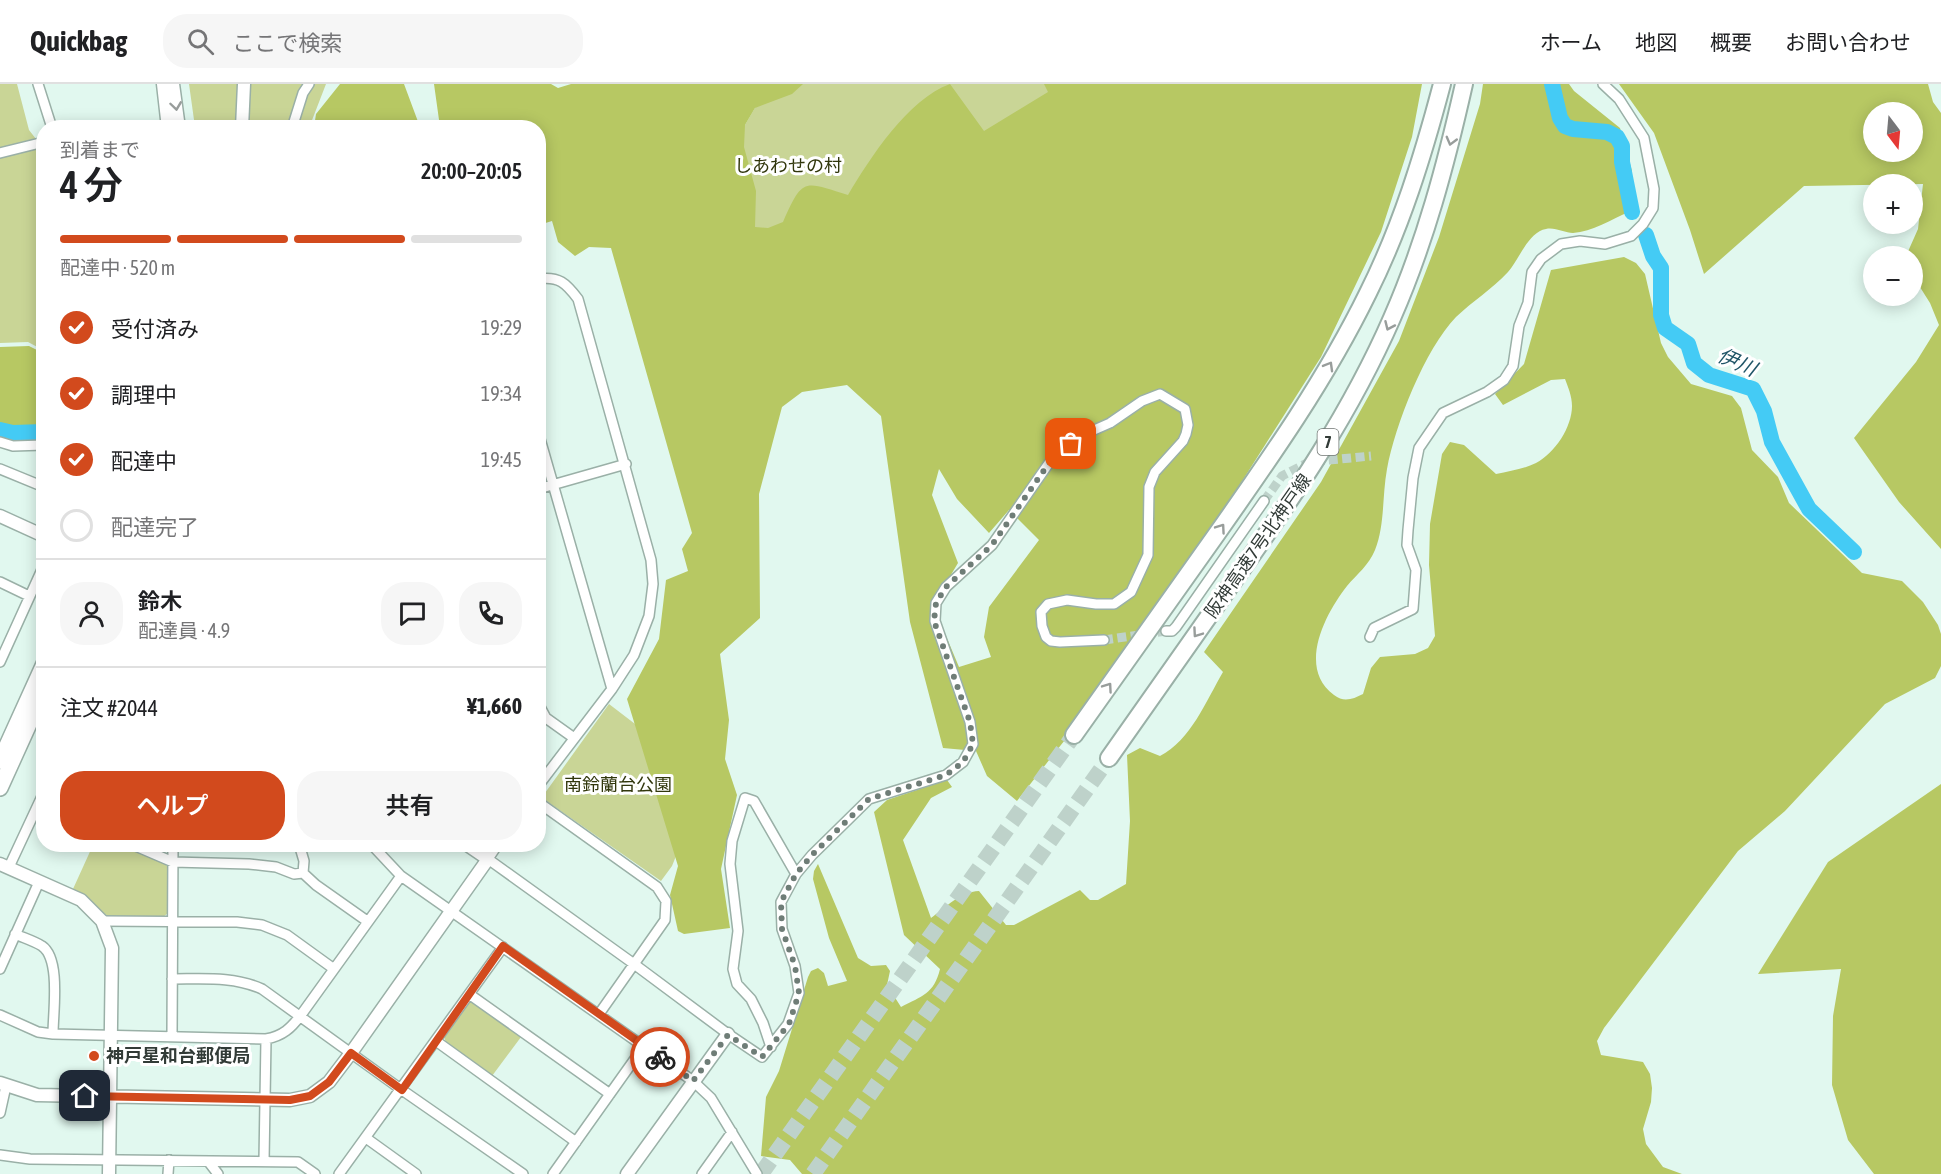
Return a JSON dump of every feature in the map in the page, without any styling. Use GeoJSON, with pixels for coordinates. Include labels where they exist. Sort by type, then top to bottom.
{"type":"FeatureCollection","features":[{"type":"Feature","properties":{"kind":"highway","name":"7"},"geometry":{"type":"LineString","coordinates":[[1074,735],[1271,458],[1320,382],[1378,272],[1418,171],[1442,84]]}},
{"type":"Feature","properties":{"kind":"highway","name":"阪神高速7号北神戸線"},"geometry":{"type":"LineString","coordinates":[[1109,758],[1295,493],[1329,441],[1360,384],[1392,317],[1414,263],[1441,177],[1464,84]]}},
{"type":"Feature","properties":{"kind":"main road"},"geometry":{"type":"LineString","coordinates":[[0,761],[36,682]]}},
{"type":"Feature","properties":{"kind":"main road"},"geometry":{"type":"LineString","coordinates":[[0,788],[36,709]]}},
{"type":"Feature","properties":{"kind":"street"},"geometry":{"type":"LineString","coordinates":[[38,84],[49,120]]}},
{"type":"Feature","properties":{"kind":"street"},"geometry":{"type":"LineString","coordinates":[[163,84],[167,120]]}},
{"type":"Feature","properties":{"kind":"street"},"geometry":{"type":"LineString","coordinates":[[173,84],[178,120]]}},
{"type":"Feature","properties":{"kind":"street"},"geometry":{"type":"LineString","coordinates":[[242,120],[243,84]]}},
{"type":"Feature","properties":{"kind":"street"},"geometry":{"type":"LineString","coordinates":[[295,120],[303,93],[309,84]]}},
{"type":"Feature","properties":{"kind":"street"},"geometry":{"type":"LineString","coordinates":[[1370,637],[1374,628],[1413,609],[1416,570],[1407,544],[1413,478],[1419,448],[1443,413],[1487,392],[1504,380],[1513,366],[1519,326],[1528,303],[1532,272],[1541,259],[1561,244],[1580,241],[1605,244],[1631,236],[1643,224],[1653,208],[1654,189],[1644,138],[1619,99],[1603,84]]}},
{"type":"Feature","properties":{"kind":"street"},"geometry":{"type":"LineString","coordinates":[[0,153],[36,144]]}},
{"type":"Feature","properties":{"kind":"street"},"geometry":{"type":"LineString","coordinates":[[546,278],[567,284],[578,299],[651,560],[652,584],[649,616],[634,655],[612,689],[546,775]]}},
{"type":"Feature","properties":{"kind":"street"},"geometry":{"type":"LineString","coordinates":[[478,852],[634,964],[728,1035],[762,1057],[789,1024],[799,993],[795,966],[782,929],[781,902],[796,874],[869,799],[946,775],[963,762],[973,744],[970,722],[934,621],[936,603],[946,587],[992,545],[1056,453],[1085,434],[1110,423],[1142,401],[1160,394],[1185,409],[1188,425],[1183,441],[1155,472],[1149,487],[1148,555],[1134,586],[1124,599],[1114,604],[1066,600],[1048,604],[1040,616],[1046,637],[1051,641],[1104,640]]}},
{"type":"Feature","properties":{"kind":"street"},"geometry":{"type":"LineString","coordinates":[[0,442],[13,446],[36,445]]}},
{"type":"Feature","properties":{"kind":"street"},"geometry":{"type":"LineString","coordinates":[[546,458],[612,689]]}},
{"type":"Feature","properties":{"kind":"street"},"geometry":{"type":"LineString","coordinates":[[546,487],[626,464]]}},
{"type":"Feature","properties":{"kind":"street"},"geometry":{"type":"LineString","coordinates":[[0,469],[36,485]]}},
{"type":"Feature","properties":{"kind":"street"},"geometry":{"type":"LineString","coordinates":[[1166,631],[1172,631],[1176,627],[1264,501]]}},
{"type":"Feature","properties":{"kind":"street"},"geometry":{"type":"LineString","coordinates":[[0,516],[36,532]]}},
{"type":"Feature","properties":{"kind":"street"},"geometry":{"type":"LineString","coordinates":[[0,582],[29,596]]}},
{"type":"Feature","properties":{"kind":"street"},"geometry":{"type":"LineString","coordinates":[[0,662],[3,647],[36,582]]}},
{"type":"Feature","properties":{"kind":"street"},"geometry":{"type":"LineString","coordinates":[[546,718],[574,738]]}},
{"type":"Feature","properties":{"kind":"street"},"geometry":{"type":"LineString","coordinates":[[771,1047],[763,1023],[751,999],[737,984],[733,969],[738,932],[730,864],[732,841],[745,798],[753,801],[796,874]]}},
{"type":"Feature","properties":{"kind":"street"},"geometry":{"type":"LineString","coordinates":[[546,808],[657,887],[666,901],[665,920],[599,1014]]}},
{"type":"Feature","properties":{"kind":"street"},"geometry":{"type":"LineString","coordinates":[[36,814],[4,865],[81,900],[102,921],[111,948],[109,1174]]}},
{"type":"Feature","properties":{"kind":"street"},"geometry":{"type":"LineString","coordinates":[[150,852],[173,862],[249,864],[276,867],[294,874],[303,873],[367,921]]}},
{"type":"Feature","properties":{"kind":"street"},"geometry":{"type":"LineString","coordinates":[[172,1036],[173,852]]}},
{"type":"Feature","properties":{"kind":"street"},"geometry":{"type":"LineString","coordinates":[[301,852],[304,861],[303,873]]}},
{"type":"Feature","properties":{"kind":"street"},"geometry":{"type":"LineString","coordinates":[[378,852],[400,876],[693,1081],[711,1098],[757,1174]]}},
{"type":"Feature","properties":{"kind":"street"},"geometry":{"type":"LineString","coordinates":[[0,1113],[3,1084],[37,1095],[265,1100],[290,1100],[310,1096],[329,1082],[351,1053],[493,852]]}},
{"type":"Feature","properties":{"kind":"street"},"geometry":{"type":"LineString","coordinates":[[0,1015],[38,1032],[53,1034],[266,1039],[278,1037],[290,1029],[301,1016],[400,876]]}},
{"type":"Feature","properties":{"kind":"street"},"geometry":{"type":"LineString","coordinates":[[0,969],[39,882]]}},
{"type":"Feature","properties":{"kind":"street"},"geometry":{"type":"LineString","coordinates":[[102,921],[237,922],[262,925],[287,935],[334,969]]}},
{"type":"Feature","properties":{"kind":"street"},"geometry":{"type":"LineString","coordinates":[[15,934],[43,947],[51,957],[54,970],[53,1034]]}},
{"type":"Feature","properties":{"kind":"street"},"geometry":{"type":"LineString","coordinates":[[339,1174],[402,1090],[503,946]]}},
{"type":"Feature","properties":{"kind":"street"},"geometry":{"type":"LineString","coordinates":[[172,979],[229,979],[248,982],[262,989],[523,1174]]}},
{"type":"Feature","properties":{"kind":"street"},"geometry":{"type":"LineString","coordinates":[[469,994],[610,1094]]}},
{"type":"Feature","properties":{"kind":"street"},"geometry":{"type":"LineString","coordinates":[[627,1174],[728,1035]]}},
{"type":"Feature","properties":{"kind":"street"},"geometry":{"type":"LineString","coordinates":[[264,1161],[266,1039]]}},
{"type":"Feature","properties":{"kind":"street"},"geometry":{"type":"LineString","coordinates":[[436,1041],[576,1142]]}},
{"type":"Feature","properties":{"kind":"street"},"geometry":{"type":"LineString","coordinates":[[553,1174],[644,1046]]}},
{"type":"Feature","properties":{"kind":"street"},"geometry":{"type":"LineString","coordinates":[[702,1174],[732,1132]]}},
{"type":"Feature","properties":{"kind":"street"},"geometry":{"type":"LineString","coordinates":[[366,1138],[413,1173]]}},
{"type":"Feature","properties":{"kind":"street"},"geometry":{"type":"LineString","coordinates":[[0,1155],[30,1159],[298,1162],[315,1174]]}},
{"type":"Feature","properties":{"kind":"street"},"geometry":{"type":"LineString","coordinates":[[168,1174],[169,1160]]}},
{"type":"Feature","properties":{"kind":"street"},"geometry":{"type":"LineString","coordinates":[[208,1161],[218,1174]]}},
{"type":"Feature","properties":{"kind":"green space"},"geometry":{"type":"Polygon","coordinates":[[[0,84],[17,84],[29,130],[36,139],[36,346],[28,342],[0,343],[0,84]]]}},
{"type":"Feature","properties":{"kind":"green space"},"geometry":{"type":"Polygon","coordinates":[[[189,84],[326,84],[312,120],[194,120],[189,84]]]}},
{"type":"Feature","properties":{"kind":"green space"},"geometry":{"type":"Polygon","coordinates":[[[340,84],[404,84],[417,120],[315,120],[316,114],[340,84]]]}},
{"type":"Feature","properties":{"kind":"green space"},"geometry":{"type":"Polygon","coordinates":[[[434,84],[551,84],[558,88],[571,84],[803,84],[792,94],[755,108],[745,125],[744,147],[756,191],[755,227],[768,228],[783,222],[795,197],[806,186],[822,187],[848,195],[867,164],[905,116],[919,102],[950,84],[984,131],[1048,92],[1044,84],[1422,84],[1412,137],[1381,232],[1321,357],[1239,486],[1068,736],[1017,801],[987,776],[976,751],[943,748],[910,622],[881,416],[847,385],[802,392],[782,407],[759,494],[760,618],[720,654],[729,720],[725,759],[737,795],[721,869],[730,928],[684,934],[678,931],[670,895],[678,866],[627,699],[659,639],[666,580],[688,571],[682,549],[692,533],[611,248],[589,247],[575,256],[558,242],[552,221],[546,223],[546,120],[439,120],[434,84]],[[939,469],[932,495],[958,563],[933,605],[959,667],[991,657],[984,637],[989,607],[1039,540],[1009,510],[989,533],[957,499],[939,469]]]}},
{"type":"Feature","properties":{"kind":"green space","name":"しあわせの村"},"geometry":{"type":"Polygon","coordinates":[[[769,84],[1070,84],[772,277],[687,224],[769,84]]]}},
{"type":"Feature","properties":{"kind":"green space"},"geometry":{"type":"Polygon","coordinates":[[[1483,84],[1569,84],[1574,91],[1620,128],[1632,171],[1629,212],[1595,228],[1580,232],[1570,233],[1556,229],[1540,231],[1529,241],[1508,272],[1456,317],[1444,331],[1413,389],[1397,431],[1385,479],[1382,521],[1375,550],[1366,565],[1347,586],[1323,626],[1316,656],[1317,671],[1323,684],[1334,695],[1345,700],[1352,699],[1363,694],[1371,668],[1380,657],[1415,654],[1428,648],[1435,636],[1429,565],[1430,524],[1442,454],[1450,442],[1464,445],[1496,474],[1531,465],[1550,453],[1566,431],[1571,414],[1570,392],[1565,379],[1551,380],[1503,405],[1495,394],[1524,364],[1551,270],[1624,257],[1636,263],[1645,274],[1661,343],[1668,357],[1691,384],[1732,396],[1741,408],[1752,450],[1778,477],[1789,503],[1862,573],[1902,581],[1923,602],[1941,634],[1941,666],[1935,678],[1885,704],[1785,811],[1738,851],[1604,1028],[1597,1041],[1601,1055],[1643,1062],[1650,1074],[1652,1088],[1651,1102],[1643,1129],[1646,1144],[1663,1167],[1682,1174],[802,1174],[790,1160],[761,1156],[766,1097],[779,1071],[808,977],[811,971],[818,968],[824,973],[828,986],[847,981],[829,938],[813,879],[818,864],[858,958],[871,966],[886,965],[890,971],[887,985],[901,1007],[931,989],[940,969],[904,935],[874,812],[887,800],[947,780],[952,787],[931,798],[903,840],[931,918],[959,897],[979,891],[1006,925],[1014,925],[1080,890],[1090,900],[1098,900],[1126,884],[1130,821],[1127,755],[1140,748],[1160,756],[1181,740],[1197,719],[1223,672],[1204,652],[1321,482],[1399,341],[1439,237],[1480,104],[1483,84]]]}},
{"type":"Feature","properties":{"kind":"green space"},"geometry":{"type":"Polygon","coordinates":[[[1619,84],[1928,84],[1933,102],[1941,113],[1941,549],[1899,502],[1854,438],[1916,362],[1939,325],[1923,292],[1923,246],[1910,246],[1916,234],[1923,234],[1923,174],[1863,174],[1863,185],[1804,186],[1704,274],[1654,133],[1619,84]]]}},
{"type":"Feature","properties":{"kind":"green space"},"geometry":{"type":"Polygon","coordinates":[[[29,346],[36,350],[36,428],[7,430],[0,428],[0,347],[29,346]]]}},
{"type":"Feature","properties":{"kind":"green space","name":"南鈴蘭台公園"},"geometry":{"type":"Polygon","coordinates":[[[609,704],[639,727],[682,841],[672,866],[661,881],[546,801],[546,792],[609,704]]]}},
{"type":"Feature","properties":{"kind":"green space"},"geometry":{"type":"Polygon","coordinates":[[[1941,784],[1941,1174],[1874,1174],[1848,1140],[1832,1085],[1833,1016],[1841,969],[1758,974],[1828,862],[1941,784]]]}},
{"type":"Feature","properties":{"kind":"green space"},"geometry":{"type":"Polygon","coordinates":[[[90,852],[136,852],[165,863],[169,869],[168,913],[162,918],[110,917],[73,889],[90,852]]]}},
{"type":"Feature","properties":{"kind":"green space"},"geometry":{"type":"Polygon","coordinates":[[[473,1002],[521,1037],[492,1076],[446,1043],[444,1036],[466,1004],[473,1002]]]}},
{"type":"Feature","properties":{"kind":"waterway","name":"伊川"},"geometry":{"type":"LineString","coordinates":[[1552,84],[1560,118],[1565,126],[1573,129],[1607,132],[1617,137],[1622,146],[1622,162],[1632,212]]}},
{"type":"Feature","properties":{"kind":"waterway","name":"伊川"},"geometry":{"type":"LineString","coordinates":[[1646,235],[1653,256],[1661,268],[1661,315],[1665,328],[1688,344],[1694,363],[1709,375],[1753,389],[1764,411],[1772,442],[1809,509],[1854,552]]}},
{"type":"Feature","properties":{"kind":"waterway"},"geometry":{"type":"LineString","coordinates":[[0,430],[13,433],[36,432]]}},
{"type":"Feature","properties":{"kind":"tunnel"},"geometry":{"type":"LineString","coordinates":[[1264,501],[1282,476],[1309,462],[1371,456]]}},
{"type":"Feature","properties":{"kind":"tunnel"},"geometry":{"type":"LineString","coordinates":[[1104,640],[1166,631]]}},
{"type":"Feature","properties":{"kind":"tunnel"},"geometry":{"type":"LineString","coordinates":[[761,1174],[1074,735]]}},
{"type":"Feature","properties":{"kind":"tunnel"},"geometry":{"type":"LineString","coordinates":[[813,1174],[1109,758]]}},
{"type":"Feature","properties":{"kind":"way so far"},"geometry":{"type":"LineString","coordinates":[[660,1057],[693,1081],[728,1035],[762,1057],[789,1024],[799,993],[795,966],[782,929],[781,902],[796,874],[812,855],[869,799],[946,775],[963,762],[973,744],[970,722],[934,621],[936,603],[946,587],[992,545],[1056,453],[1071,444]]}},
{"type":"Feature","properties":{"kind":"place","name":"神戸星和台郵便局"},"geometry":{"type":"Point","coordinates":[94,1056]}},
{"type":"Feature","properties":{"kind":"route"},"geometry":{"type":"LineString","coordinates":[[85,1096],[290,1100],[310,1096],[329,1082],[351,1053],[402,1090],[503,946],[660,1057]]}}]}
